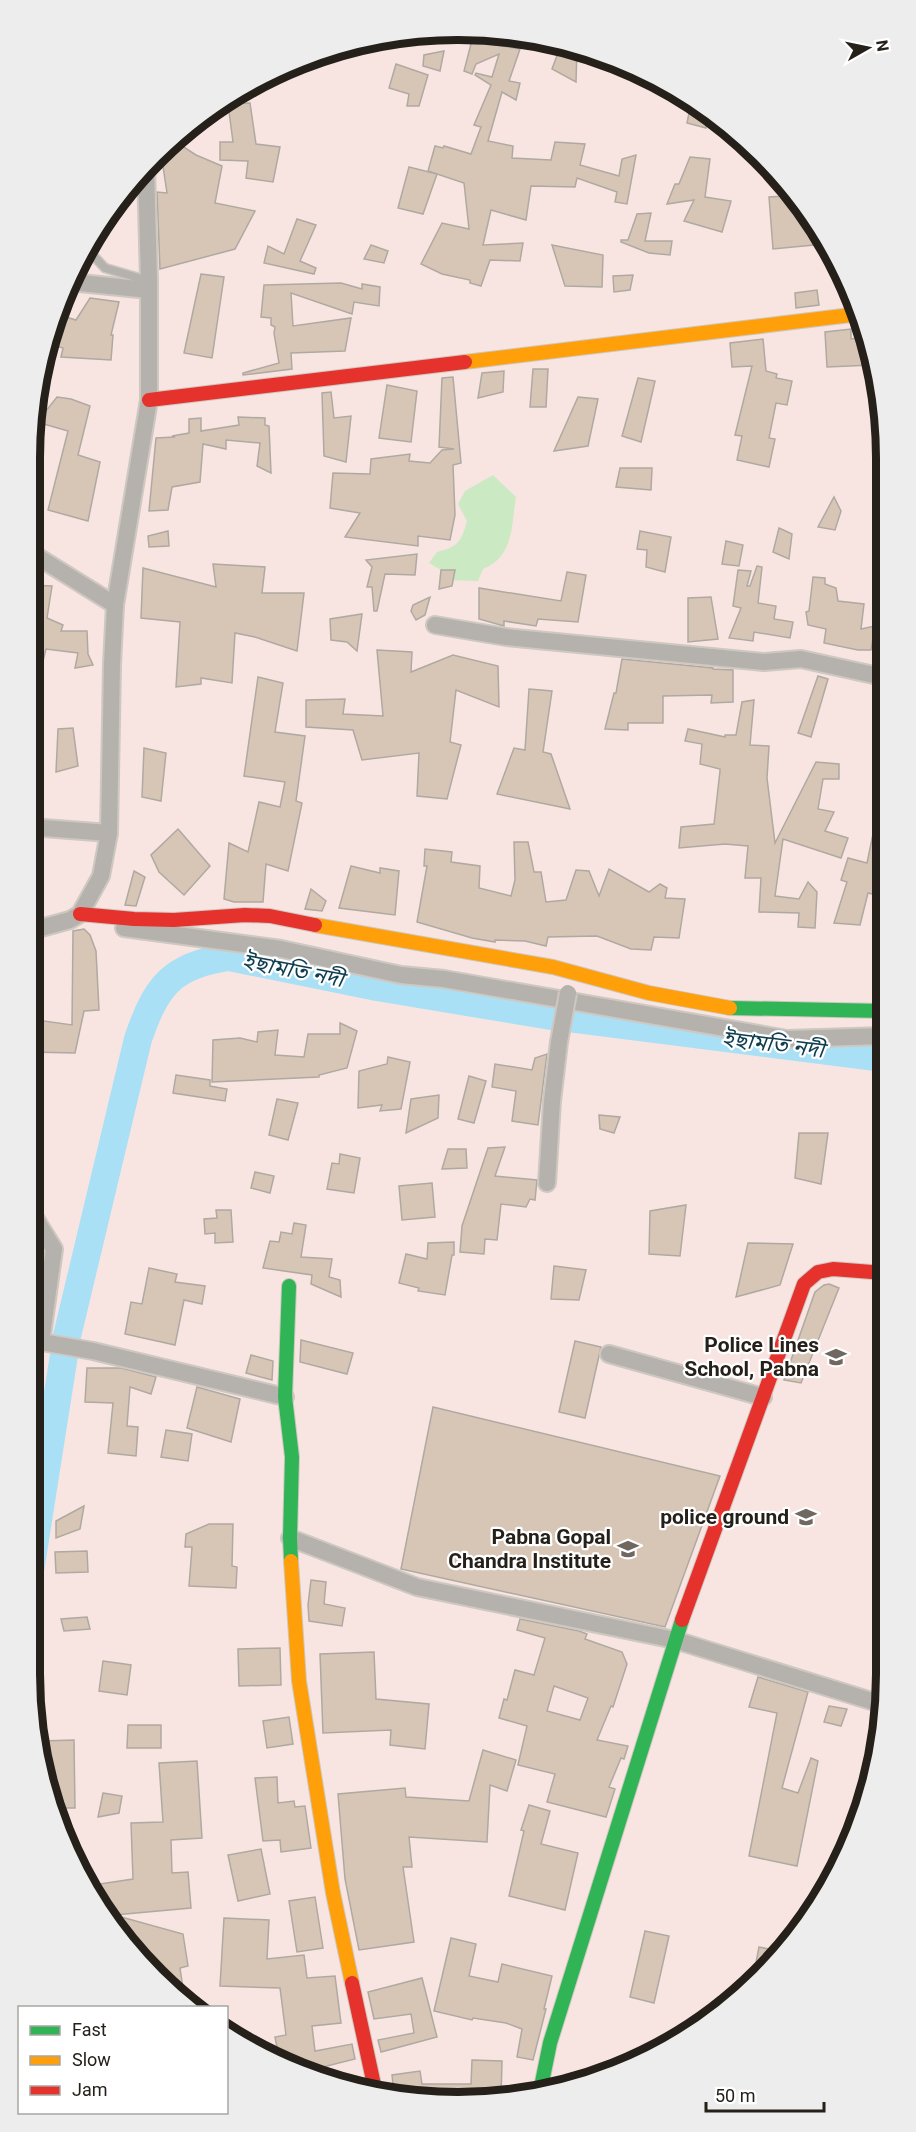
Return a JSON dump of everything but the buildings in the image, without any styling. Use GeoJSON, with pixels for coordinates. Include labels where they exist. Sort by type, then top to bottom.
{"type":"FeatureCollection","features":[{"type":"Feature","properties":{"kind":"street"},"geometry":{"type":"LineString","coordinates":[[75,917],[101,876],[110,833],[115,605],[149,400],[146,181]]}},
{"type":"Feature","properties":{"kind":"street"},"geometry":{"type":"LineString","coordinates":[[80,282],[149,285]]}},
{"type":"Feature","properties":{"kind":"street"},"geometry":{"type":"LineString","coordinates":[[149,400],[850,315]]}},
{"type":"Feature","properties":{"kind":"street"},"geometry":{"type":"LineString","coordinates":[[40,558],[115,605]]}},
{"type":"Feature","properties":{"kind":"street"},"geometry":{"type":"LineString","coordinates":[[435,626],[506,637],[764,662],[801,659],[876,675]]}},
{"type":"Feature","properties":{"kind":"street"},"geometry":{"type":"LineString","coordinates":[[40,828],[110,833]]}},
{"type":"Feature","properties":{"kind":"street"},"geometry":{"type":"LineString","coordinates":[[40,929],[75,917],[174,920],[245,915],[270,916],[410,943],[472,952],[572,973],[649,993],[726,1008],[876,1011]]}},
{"type":"Feature","properties":{"kind":"street"},"geometry":{"type":"LineString","coordinates":[[75,917],[281,949],[401,975],[444,979],[787,1039],[876,1036]]}},
{"type":"Feature","properties":{"kind":"street"},"geometry":{"type":"LineString","coordinates":[[547,1183],[552,1101],[559,1042],[572,973]]}},
{"type":"Feature","properties":{"kind":"street"},"geometry":{"type":"LineString","coordinates":[[40,1226],[54,1249],[40,1326]]}},
{"type":"Feature","properties":{"kind":"street"},"geometry":{"type":"LineString","coordinates":[[542,2082],[550,2043],[675,1640],[804,1284],[818,1272],[833,1269],[876,1272]]}},
{"type":"Feature","properties":{"kind":"street"},"geometry":{"type":"LineString","coordinates":[[289,1286],[285,1398],[292,1457],[290,1538],[300,1692],[333,1893],[373,2082]]}},
{"type":"Feature","properties":{"kind":"street"},"geometry":{"type":"LineString","coordinates":[[40,1342],[93,1351],[285,1398]]}},
{"type":"Feature","properties":{"kind":"street"},"geometry":{"type":"LineString","coordinates":[[609,1354],[763,1397]]}},
{"type":"Feature","properties":{"kind":"street"},"geometry":{"type":"LineString","coordinates":[[290,1538],[417,1587],[675,1640],[875,1702]]}},
{"type":"Feature","properties":{"kind":"lane"},"geometry":{"type":"LineString","coordinates":[[93,255],[105,268],[149,285]]}},
{"type":"Feature","properties":{"kind":"shaded area"},"geometry":{"type":"Polygon","coordinates":[[[431,41],[485,41],[512,44],[592,63],[643,84],[690,111],[733,144],[772,183],[820,249],[844,298],[861,350],[872,404],[876,458],[876,1674],[872,1728],[853,1808],[844,1834],[820,1883],[789,1928],[772,1949],[733,1988],[690,2021],[667,2036],[618,2060],[566,2077],[485,2091],[431,2091],[350,2077],[298,2060],[249,2036],[228,2022],[228,2006],[205,2006],[183,1988],[144,1949],[96,1883],[72,1834],[63,1808],[44,1728],[40,1674],[40,458],[44,404],[63,324],[72,298],[96,249],[144,183],[183,144],[204,127],[249,96],[273,84],[298,72],[350,55],[431,41]]]}},
{"type":"Feature","properties":{"kind":"green space"},"geometry":{"type":"Polygon","coordinates":[[[493,475],[516,497],[512,530],[506,548],[501,556],[483,569],[478,581],[445,580],[441,570],[429,563],[437,552],[454,546],[463,534],[467,521],[458,504],[465,491],[493,475]]]}},
{"type":"Feature","properties":{"kind":"waterway","name":"ইছামতি নদী"},"geometry":{"type":"LineString","coordinates":[[40,1507],[67,1336],[138,1039],[159,992],[179,973],[193,966],[229,957],[377,987],[545,1015],[876,1057]]}},
{"type":"Feature","properties":{"kind":"traffic: fast"},"geometry":{"type":"LineString","coordinates":[[730,1008],[876,1011]]}},
{"type":"Feature","properties":{"kind":"traffic: fast"},"geometry":{"type":"LineString","coordinates":[[289,1286],[285,1397],[292,1457],[291,1561]]}},
{"type":"Feature","properties":{"kind":"traffic: fast"},"geometry":{"type":"LineString","coordinates":[[542,2082],[550,2043],[682,1620]]}},
{"type":"Feature","properties":{"kind":"traffic: slow"},"geometry":{"type":"LineString","coordinates":[[465,362],[850,315]]}},
{"type":"Feature","properties":{"kind":"traffic: slow"},"geometry":{"type":"LineString","coordinates":[[315,925],[553,967],[649,993],[730,1008]]}},
{"type":"Feature","properties":{"kind":"traffic: slow"},"geometry":{"type":"LineString","coordinates":[[291,1561],[299,1681],[333,1893],[352,1983]]}},
{"type":"Feature","properties":{"kind":"traffic: jam"},"geometry":{"type":"LineString","coordinates":[[149,400],[465,362]]}},
{"type":"Feature","properties":{"kind":"traffic: jam"},"geometry":{"type":"LineString","coordinates":[[80,914],[174,920],[245,915],[270,916],[315,925]]}},
{"type":"Feature","properties":{"kind":"traffic: jam"},"geometry":{"type":"LineString","coordinates":[[682,1620],[804,1284],[818,1272],[833,1269],[876,1272]]}},
{"type":"Feature","properties":{"kind":"traffic: jam"},"geometry":{"type":"LineString","coordinates":[[352,1983],[373,2082]]}},
{"type":"Feature","properties":{"kind":"place","name":"Police Lines School, Pabna"},"geometry":{"type":"Point","coordinates":[836,1357]}},
{"type":"Feature","properties":{"kind":"place","name":"police ground"},"geometry":{"type":"Point","coordinates":[806,1517]}},
{"type":"Feature","properties":{"kind":"place","name":"Pabna Gopal Chandra Institute"},"geometry":{"type":"Point","coordinates":[628,1549]}}]}
